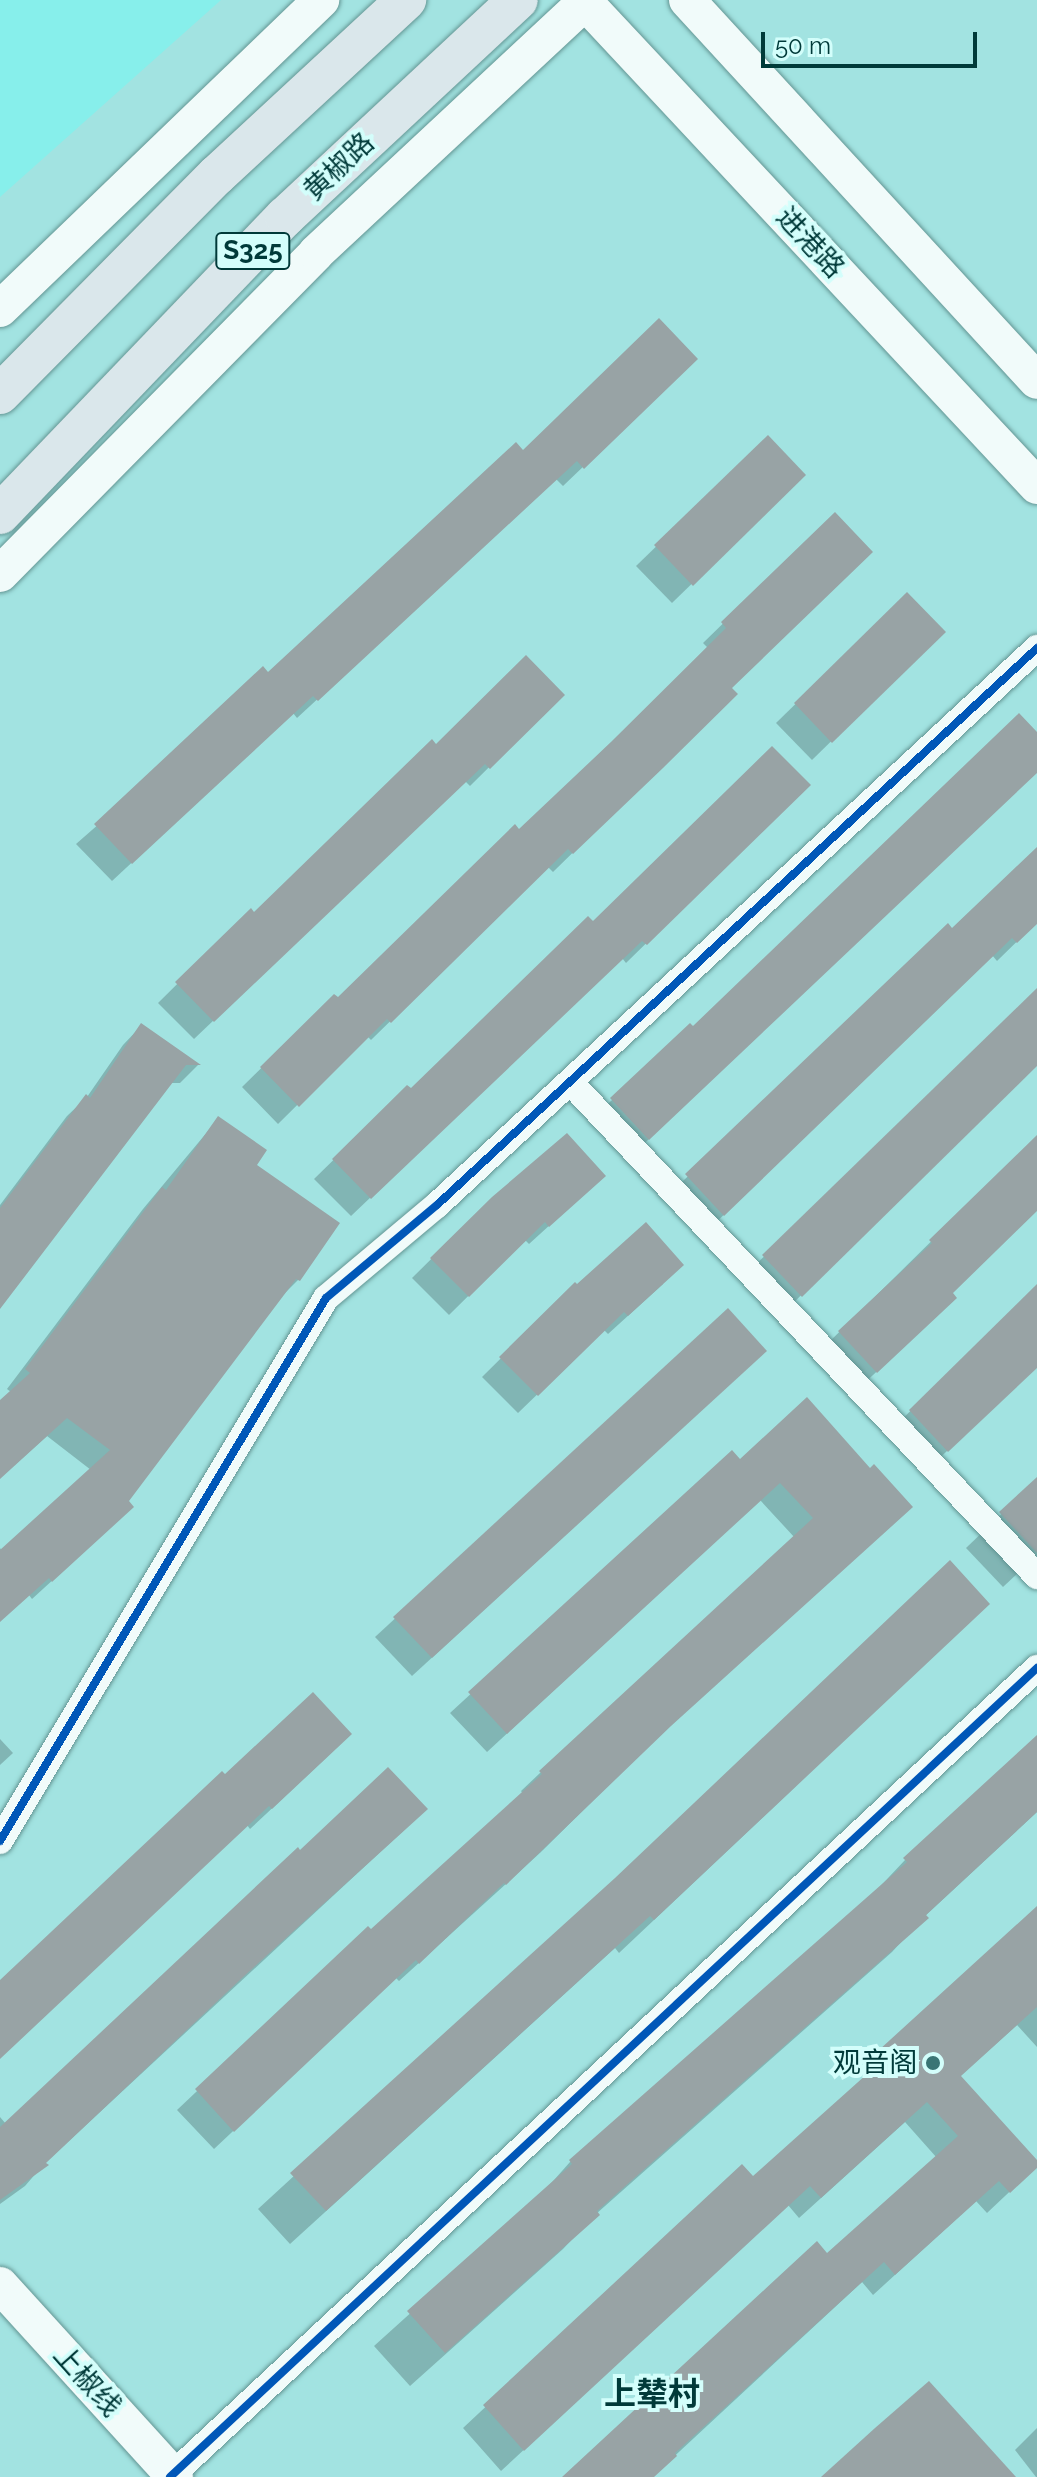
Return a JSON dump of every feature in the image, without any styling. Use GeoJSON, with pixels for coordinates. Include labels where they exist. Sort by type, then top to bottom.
{"type":"FeatureCollection","features":[{"type":"Feature","properties":{"kind":"main road"},"geometry":{"type":"LineString","coordinates":[[0,309],[321,0]]}},
{"type":"Feature","properties":{"kind":"main road","name":"S325"},"geometry":{"type":"LineString","coordinates":[[0,394],[217,175],[406,0]]}},
{"type":"Feature","properties":{"kind":"main road","name":"黄椒路"},"geometry":{"type":"LineString","coordinates":[[0,514],[285,217],[518,0]]}},
{"type":"Feature","properties":{"kind":"main road"},"geometry":{"type":"LineString","coordinates":[[687,0],[1037,381]]}},
{"type":"Feature","properties":{"kind":"main road"},"geometry":{"type":"LineString","coordinates":[[0,574],[316,253],[585,1]]}},
{"type":"Feature","properties":{"kind":"main road","name":"进港路"},"geometry":{"type":"LineString","coordinates":[[585,1],[1037,486]]}},
{"type":"Feature","properties":{"kind":"main road","name":"上椒线"},"geometry":{"type":"LineString","coordinates":[[0,2285],[172,2476]]}},
{"type":"Feature","properties":{"kind":"street"},"geometry":{"type":"LineString","coordinates":[[0,1841],[326,1298],[437,1205],[1037,648]]}},
{"type":"Feature","properties":{"kind":"street"},"geometry":{"type":"LineString","coordinates":[[570,1082],[1037,1576]]}},
{"type":"Feature","properties":{"kind":"street"},"geometry":{"type":"LineString","coordinates":[[172,2476],[1037,1668]]}},
{"type":"Feature","properties":{"kind":"shaded area"},"geometry":{"type":"Polygon","coordinates":[[[0,0],[221,0],[0,197],[0,0]]]}},
{"type":"Feature","properties":{"kind":"building"},"geometry":{"type":"Polygon","coordinates":[[[659,318],[698,359],[584,469],[577,461],[318,701],[313,696],[132,864],[94,824],[263,666],[268,672],[516,442],[523,450],[659,318]]]}},
{"type":"Feature","properties":{"kind":"building"},"geometry":{"type":"Polygon","coordinates":[[[768,435],[806,475],[693,586],[654,545],[768,435]]]}},
{"type":"Feature","properties":{"kind":"building"},"geometry":{"type":"Polygon","coordinates":[[[835,512],[873,552],[732,688],[738,694],[663,768],[573,854],[568,849],[391,1023],[387,1019],[299,1107],[260,1067],[334,994],[338,997],[515,824],[519,829],[611,742],[726,628],[721,622],[835,512]]]}},
{"type":"Feature","properties":{"kind":"building"},"geometry":{"type":"Polygon","coordinates":[[[907,592],[946,632],[832,743],[794,703],[907,592]]]}},
{"type":"Feature","properties":{"kind":"building"},"geometry":{"type":"Polygon","coordinates":[[[526,655],[565,695],[490,769],[485,764],[214,1022],[175,982],[251,908],[254,912],[432,739],[436,744],[526,655]]]}},
{"type":"Feature","properties":{"kind":"building"},"geometry":{"type":"Polygon","coordinates":[[[1019,713],[1037,732],[1037,773],[649,1140],[610,1098],[690,1023],[693,1026],[1019,713]]]}},
{"type":"Feature","properties":{"kind":"building"},"geometry":{"type":"Polygon","coordinates":[[[772,746],[811,785],[647,945],[642,941],[371,1199],[332,1159],[407,1085],[411,1088],[588,916],[593,921],[772,746]]]}},
{"type":"Feature","properties":{"kind":"building"},"geometry":{"type":"Polygon","coordinates":[[[1037,847],[1037,924],[1017,943],[1012,938],[724,1216],[685,1174],[948,923],[952,928],[1037,847]]]}},
{"type":"Feature","properties":{"kind":"building"},"geometry":{"type":"Polygon","coordinates":[[[1037,988],[1037,1066],[802,1297],[762,1255],[1037,988]]]}},
{"type":"Feature","properties":{"kind":"building"},"geometry":{"type":"Polygon","coordinates":[[[141,1023],[201,1065],[186,1065],[0,1309],[0,1208],[86,1094],[90,1098],[141,1023]]]}},
{"type":"Feature","properties":{"kind":"building"},"geometry":{"type":"Polygon","coordinates":[[[218,1116],[267,1150],[257,1165],[340,1223],[300,1281],[296,1279],[129,1501],[134,1507],[52,1582],[49,1578],[0,1622],[0,1550],[110,1450],[67,1418],[0,1479],[0,1400],[30,1373],[25,1369],[162,1187],[166,1190],[218,1116]]]}},
{"type":"Feature","properties":{"kind":"building"},"geometry":{"type":"Polygon","coordinates":[[[567,1133],[606,1176],[549,1227],[545,1222],[469,1297],[430,1258],[492,1197],[567,1133]]]}},
{"type":"Feature","properties":{"kind":"building"},"geometry":{"type":"Polygon","coordinates":[[[1037,1135],[1037,1211],[953,1293],[957,1298],[877,1373],[838,1331],[932,1243],[929,1240],[1037,1135]]]}},
{"type":"Feature","properties":{"kind":"building"},"geometry":{"type":"Polygon","coordinates":[[[646,1222],[684,1265],[628,1316],[624,1312],[538,1396],[499,1357],[575,1282],[577,1284],[646,1222]]]}},
{"type":"Feature","properties":{"kind":"building"},"geometry":{"type":"Polygon","coordinates":[[[1037,1284],[1037,1368],[948,1452],[909,1410],[1037,1284]]]}},
{"type":"Feature","properties":{"kind":"building"},"geometry":{"type":"Polygon","coordinates":[[[728,1308],[767,1351],[432,1658],[393,1617],[728,1308]]]}},
{"type":"Feature","properties":{"kind":"building"},"geometry":{"type":"Polygon","coordinates":[[[807,1397],[870,1468],[874,1464],[913,1507],[671,1726],[506,1885],[504,1883],[419,1964],[416,1960],[234,2132],[195,2089],[368,1926],[371,1929],[542,1774],[539,1771],[813,1518],[780,1483],[507,1734],[468,1692],[732,1450],[740,1459],[807,1397]]]}},
{"type":"Feature","properties":{"kind":"building"},"geometry":{"type":"Polygon","coordinates":[[[1037,1477],[1037,1553],[999,1512],[1037,1477]]]}},
{"type":"Feature","properties":{"kind":"building"},"geometry":{"type":"Polygon","coordinates":[[[950,1560],[990,1604],[654,1920],[650,1916],[326,2211],[290,2173],[615,1878],[950,1560]]]}},
{"type":"Feature","properties":{"kind":"building"},"geometry":{"type":"Polygon","coordinates":[[[313,1692],[352,1734],[272,1809],[269,1806],[0,2059],[0,1980],[222,1771],[225,1774],[313,1692]]]}},
{"type":"Feature","properties":{"kind":"building"},"geometry":{"type":"Polygon","coordinates":[[[1037,1735],[1037,1812],[926,1915],[929,1918],[597,2211],[600,2215],[445,2353],[407,2311],[572,2164],[569,2160],[907,1862],[903,1858],[1037,1735]]]}},
{"type":"Feature","properties":{"kind":"building"},"geometry":{"type":"Polygon","coordinates":[[[388,1767],[428,1809],[243,1977],[46,2163],[49,2165],[0,2200],[0,2127],[298,1847],[300,1850],[388,1767]]]}},
{"type":"Feature","properties":{"kind":"building"},"geometry":{"type":"Polygon","coordinates":[[[1037,1906],[1037,2007],[961,2076],[1037,2160],[1037,2168],[1010,2193],[999,2181],[895,2275],[884,2262],[675,2453],[677,2456],[654,2477],[562,2477],[817,2241],[827,2253],[958,2136],[927,2102],[821,2198],[810,2186],[524,2451],[483,2405],[742,2164],[753,2176],[886,2057],[879,2050],[1037,1906]]]}},
{"type":"Feature","properties":{"kind":"building"},"geometry":{"type":"Polygon","coordinates":[[[929,2381],[1016,2477],[821,2477],[875,2428],[929,2381]]]}},
{"type":"Feature","properties":{"kind":"cycle path"},"geometry":{"type":"LineString","coordinates":[[0,1841],[326,1298],[437,1205],[1037,648]]}},
{"type":"Feature","properties":{"kind":"cycle path"},"geometry":{"type":"LineString","coordinates":[[170,2477],[1037,1668]]}},
{"type":"Feature","properties":{"kind":"place","name":"观音阁"},"geometry":{"type":"Point","coordinates":[933,2063]}},
{"type":"Feature","properties":{"kind":"district","name":"上辇村"},"geometry":{"type":"Point","coordinates":[652,2394]}}]}
